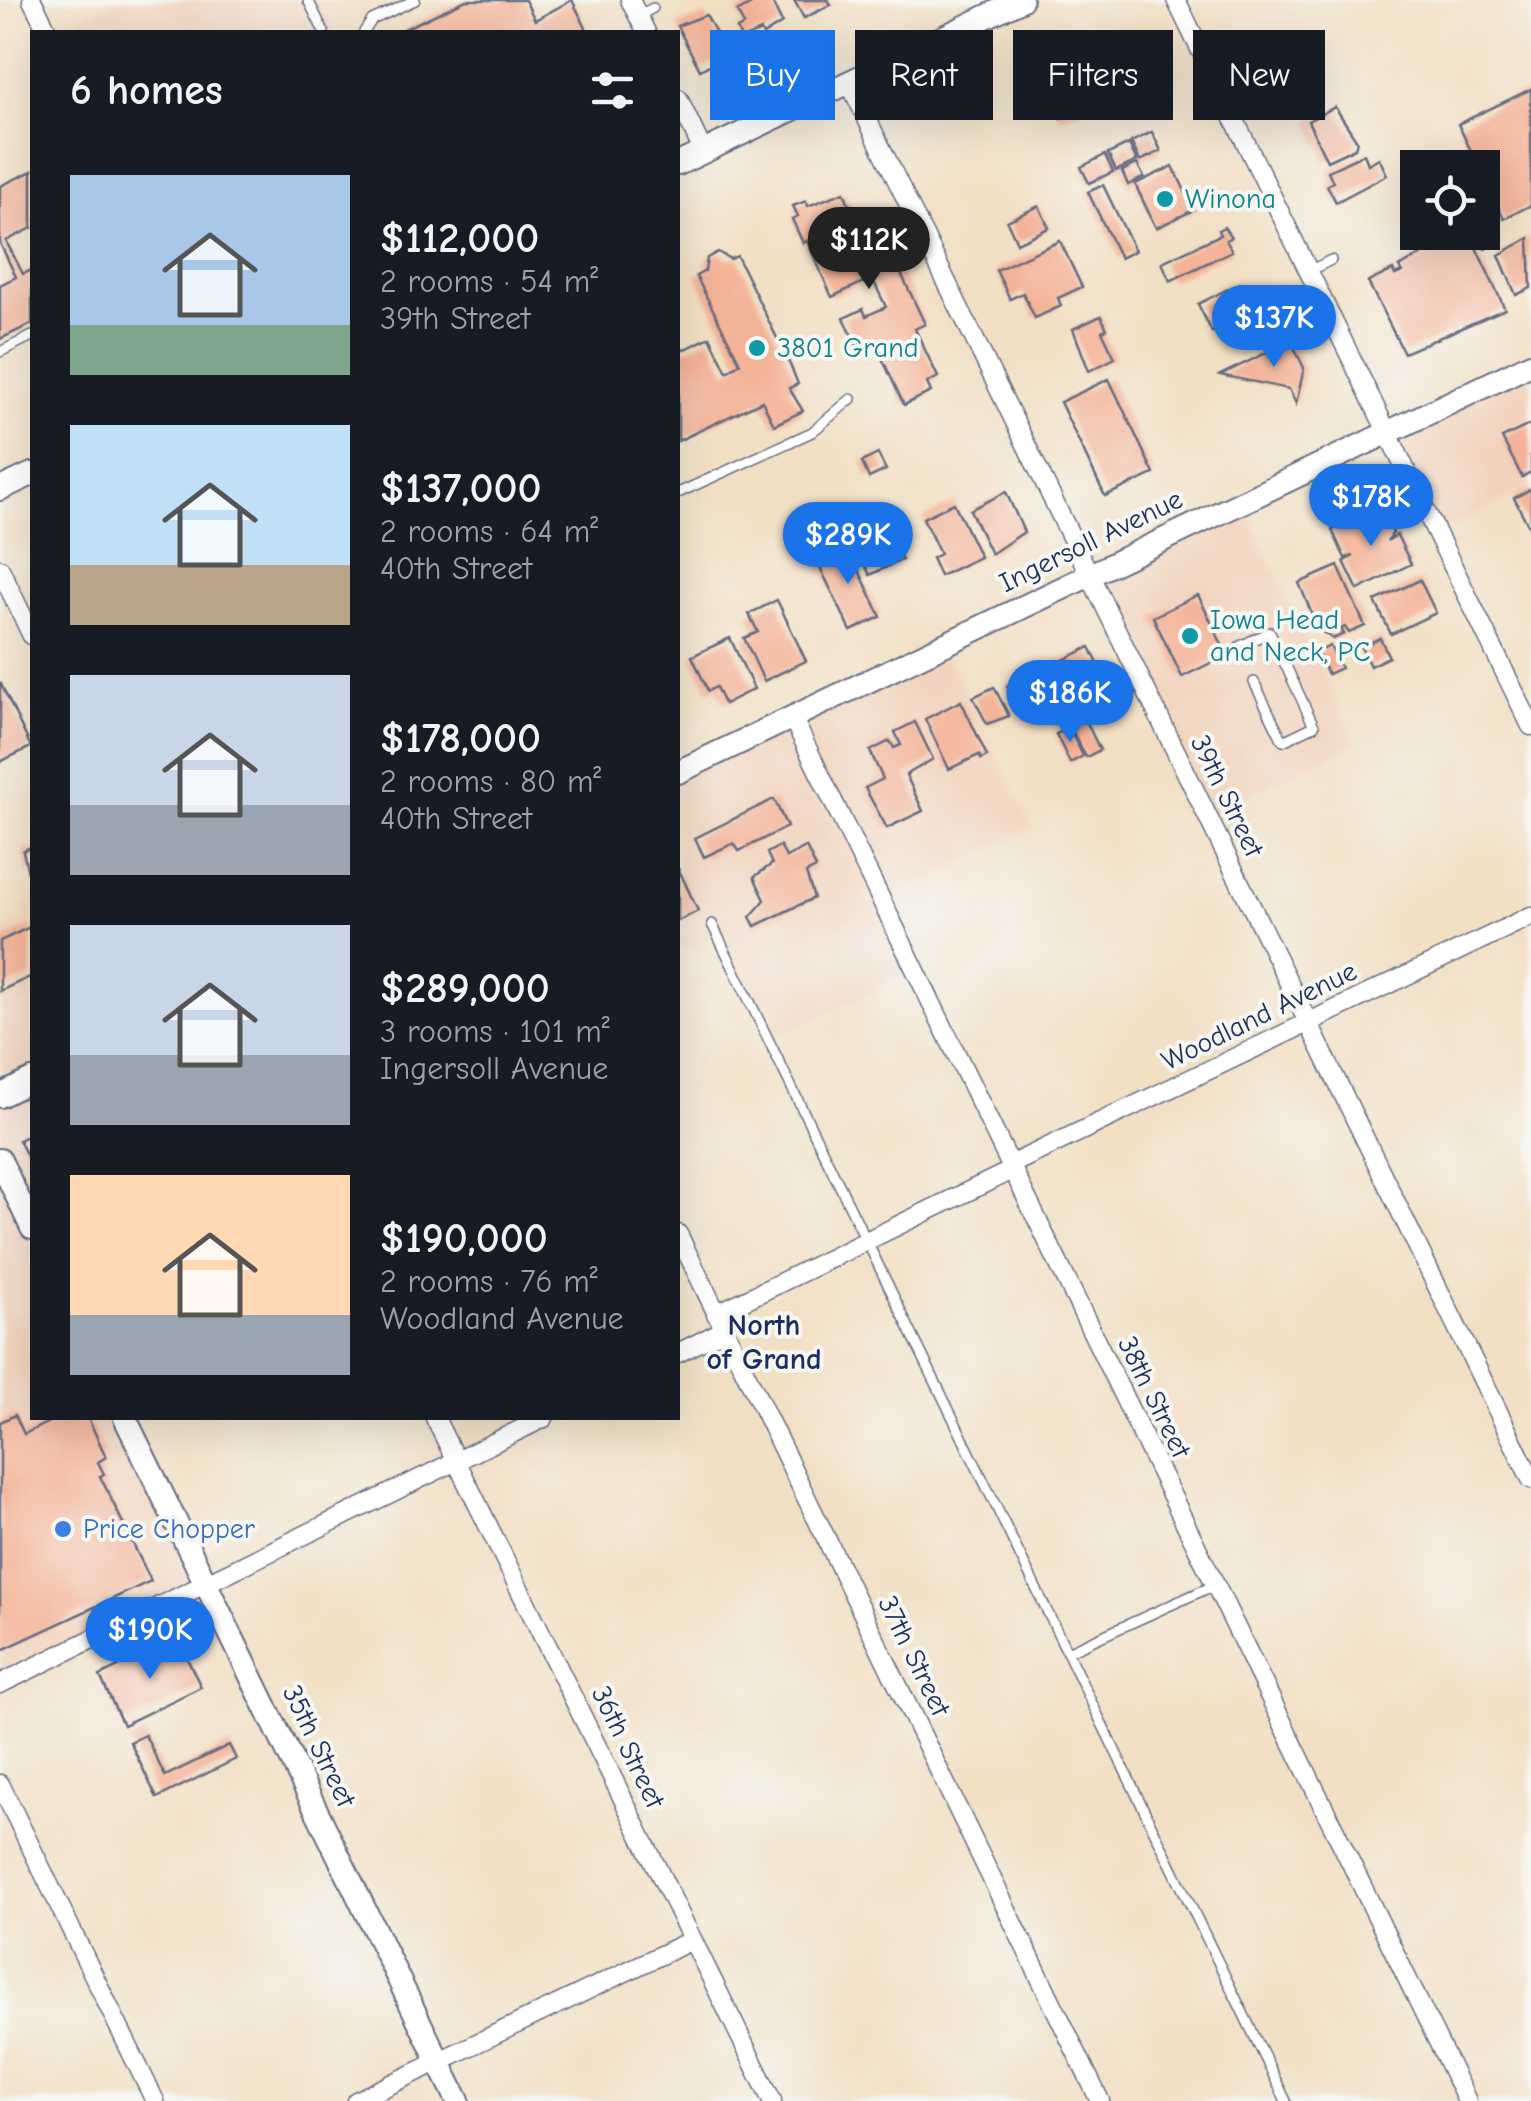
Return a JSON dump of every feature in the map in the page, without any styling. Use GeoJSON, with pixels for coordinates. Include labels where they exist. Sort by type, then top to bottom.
{"type":"FeatureCollection","features":[{"type":"Feature","properties":{"kind":"main road"},"geometry":{"type":"LineString","coordinates":[[680,163],[1021,0]]}},
{"type":"Feature","properties":{"kind":"main road","name":"Ingersoll Avenue"},"geometry":{"type":"LineString","coordinates":[[680,771],[1531,364]]}},
{"type":"Feature","properties":{"kind":"main road"},"geometry":{"type":"LineString","coordinates":[[0,489],[30,475]]}},
{"type":"Feature","properties":{"kind":"main road"},"geometry":{"type":"LineString","coordinates":[[0,1096],[30,1081]]}},
{"type":"Feature","properties":{"kind":"main road"},"geometry":{"type":"LineString","coordinates":[[0,1160],[30,1224]]}},
{"type":"Feature","properties":{"kind":"main road","name":"35th Street"},"geometry":{"type":"LineString","coordinates":[[126,1420],[458,2101]]}},
{"type":"Feature","properties":{"kind":"street"},"geometry":{"type":"LineString","coordinates":[[32,0],[47,30]]}},
{"type":"Feature","properties":{"kind":"street"},"geometry":{"type":"LineString","coordinates":[[1176,0],[1531,726]]}},
{"type":"Feature","properties":{"kind":"street","name":"39th Street"},"geometry":{"type":"LineString","coordinates":[[849,82],[1531,1479]]}},
{"type":"Feature","properties":{"kind":"street"},"geometry":{"type":"LineString","coordinates":[[680,102],[703,152]]}},
{"type":"Feature","properties":{"kind":"street"},"geometry":{"type":"LineString","coordinates":[[0,569],[30,632]]}},
{"type":"Feature","properties":{"kind":"street","name":"38th Street"},"geometry":{"type":"LineString","coordinates":[[792,717],[1467,2101]]}},
{"type":"Feature","properties":{"kind":"street","name":"Woodland Avenue"},"geometry":{"type":"LineString","coordinates":[[680,1352],[721,1322],[866,1241],[1531,916]]}},
{"type":"Feature","properties":{"kind":"street","name":"37th Street"},"geometry":{"type":"LineString","coordinates":[[680,1238],[1100,2101]]}},
{"type":"Feature","properties":{"kind":"street","name":"36th Street"},"geometry":{"type":"LineString","coordinates":[[436,1420],[772,2101]]}},
{"type":"Feature","properties":{"kind":"street"},"geometry":{"type":"LineString","coordinates":[[0,1684],[540,1420]]}},
{"type":"Feature","properties":{"kind":"street"},"geometry":{"type":"LineString","coordinates":[[0,1784],[155,2101]]}},
{"type":"Feature","properties":{"kind":"street"},"geometry":{"type":"LineString","coordinates":[[356,2101],[692,1940]]}},
{"type":"Feature","properties":{"kind":"lane"},"geometry":{"type":"LineString","coordinates":[[308,0],[319,30]]}},
{"type":"Feature","properties":{"kind":"lane"},"geometry":{"type":"LineString","coordinates":[[365,30],[372,20],[415,0]]}},
{"type":"Feature","properties":{"kind":"lane"},"geometry":{"type":"LineString","coordinates":[[1308,271],[1331,260]]}},
{"type":"Feature","properties":{"kind":"lane"},"geometry":{"type":"LineString","coordinates":[[0,352],[30,337]]}},
{"type":"Feature","properties":{"kind":"lane"},"geometry":{"type":"LineString","coordinates":[[680,493],[812,432],[851,399]]}},
{"type":"Feature","properties":{"kind":"lane"},"geometry":{"type":"LineString","coordinates":[[1240,646],[1270,632],[1314,726],[1282,741],[1254,682]]}},
{"type":"Feature","properties":{"kind":"lane"},"geometry":{"type":"LineString","coordinates":[[712,924],[1286,2101]]}},
{"type":"Feature","properties":{"kind":"lane"},"geometry":{"type":"LineString","coordinates":[[1067,1652],[1215,1584]]}},
{"type":"Feature","properties":{"kind":"shaded area"},"geometry":{"type":"Polygon","coordinates":[[[117,0],[322,0],[336,30],[61,30],[117,0]]]}},
{"type":"Feature","properties":{"kind":"shaded area"},"geometry":{"type":"Polygon","coordinates":[[[1531,364],[1531,488],[1437,533],[1388,432],[1531,364]]]}},
{"type":"Feature","properties":{"kind":"shaded area"},"geometry":{"type":"Polygon","coordinates":[[[1242,502],[1356,743],[1206,816],[1092,574],[1242,502]]]}},
{"type":"Feature","properties":{"kind":"shaded area"},"geometry":{"type":"Polygon","coordinates":[[[942,645],[1033,828],[882,901],[915,970],[768,1041],[717,935],[680,953],[680,771],[942,645]]]}},
{"type":"Feature","properties":{"kind":"shaded area"},"geometry":{"type":"Polygon","coordinates":[[[30,901],[30,1420],[126,1420],[206,1584],[0,1684],[0,932],[29,918],[23,905],[30,901]]]}},
{"type":"Feature","properties":{"kind":"building"},"geometry":{"type":"Polygon","coordinates":[[[466,0],[525,0],[535,20],[572,0],[587,30],[402,30],[466,0]]]}},
{"type":"Feature","properties":{"kind":"building"},"geometry":{"type":"Polygon","coordinates":[[[749,0],[771,0],[782,23],[771,30],[737,30],[744,25],[737,12],[751,4],[749,0]]]}},
{"type":"Feature","properties":{"kind":"building"},"geometry":{"type":"Polygon","coordinates":[[[794,0],[828,0],[831,5],[804,18],[794,0]]]}},
{"type":"Feature","properties":{"kind":"building"},"geometry":{"type":"Polygon","coordinates":[[[706,15],[714,30],[710,30],[710,65],[700,70],[677,26],[706,15]]]}},
{"type":"Feature","properties":{"kind":"building"},"geometry":{"type":"Polygon","coordinates":[[[1531,89],[1531,205],[1504,219],[1500,211],[1500,150],[1471,150],[1458,124],[1531,89]]]}},
{"type":"Feature","properties":{"kind":"building"},"geometry":{"type":"Polygon","coordinates":[[[1335,107],[1357,141],[1355,148],[1327,161],[1308,121],[1325,120],[1325,112],[1335,107]]]}},
{"type":"Feature","properties":{"kind":"building"},"geometry":{"type":"Polygon","coordinates":[[[1152,132],[1161,151],[1140,161],[1131,142],[1152,132]]]}},
{"type":"Feature","properties":{"kind":"building"},"geometry":{"type":"Polygon","coordinates":[[[1129,144],[1137,161],[1116,171],[1108,154],[1129,144]]]}},
{"type":"Feature","properties":{"kind":"building"},"geometry":{"type":"Polygon","coordinates":[[[1364,154],[1368,164],[1379,158],[1387,175],[1336,202],[1327,185],[1333,182],[1328,171],[1364,154]]]}},
{"type":"Feature","properties":{"kind":"building"},"geometry":{"type":"Polygon","coordinates":[[[1105,155],[1113,172],[1089,183],[1081,167],[1105,155]]]}},
{"type":"Feature","properties":{"kind":"building"},"geometry":{"type":"Polygon","coordinates":[[[1137,164],[1144,177],[1128,185],[1122,171],[1137,164]]]}},
{"type":"Feature","properties":{"kind":"building","name":"Winona"},"geometry":{"type":"Polygon","coordinates":[[[1173,166],[1194,210],[1156,228],[1135,184],[1173,166]]]}},
{"type":"Feature","properties":{"kind":"building"},"geometry":{"type":"Polygon","coordinates":[[[30,172],[30,229],[6,241],[23,274],[30,271],[30,325],[0,339],[0,285],[16,277],[0,243],[0,186],[30,172]]]}},
{"type":"Feature","properties":{"kind":"building"},"geometry":{"type":"Polygon","coordinates":[[[1103,185],[1135,251],[1120,258],[1088,192],[1103,185]]]}},
{"type":"Feature","properties":{"kind":"building"},"geometry":{"type":"Polygon","coordinates":[[[844,192],[870,255],[888,246],[925,324],[915,329],[938,377],[927,383],[931,392],[904,405],[874,341],[858,348],[844,318],[863,309],[866,316],[886,307],[872,278],[832,297],[807,241],[803,243],[792,219],[798,216],[793,206],[806,201],[808,206],[844,192]]]}},
{"type":"Feature","properties":{"kind":"building"},"geometry":{"type":"Polygon","coordinates":[[[1039,206],[1049,228],[1017,243],[1007,221],[1039,206]]]}},
{"type":"Feature","properties":{"kind":"building"},"geometry":{"type":"Polygon","coordinates":[[[1224,227],[1231,237],[1226,240],[1232,251],[1170,281],[1162,262],[1220,235],[1218,230],[1224,227]]]}},
{"type":"Feature","properties":{"kind":"building"},"geometry":{"type":"Polygon","coordinates":[[[1529,238],[1531,288],[1516,295],[1499,255],[1529,238]]]}},
{"type":"Feature","properties":{"kind":"building"},"geometry":{"type":"Polygon","coordinates":[[[1060,241],[1082,287],[1058,298],[1061,306],[1035,318],[1023,293],[1010,299],[996,270],[1060,241]]]}},
{"type":"Feature","properties":{"kind":"building"},"geometry":{"type":"Polygon","coordinates":[[[1430,250],[1477,250],[1505,309],[1404,353],[1368,282],[1393,270],[1395,275],[1402,272],[1399,267],[1430,250]]]}},
{"type":"Feature","properties":{"kind":"building","name":"3801 Grand"},"geometry":{"type":"Polygon","coordinates":[[[718,252],[730,259],[737,256],[791,367],[798,384],[789,388],[803,411],[774,425],[762,401],[680,440],[680,352],[710,337],[727,372],[740,363],[696,276],[705,271],[707,258],[718,252]]]}},
{"type":"Feature","properties":{"kind":"building"},"geometry":{"type":"Polygon","coordinates":[[[1240,283],[1254,310],[1212,332],[1198,304],[1240,283]]]}},
{"type":"Feature","properties":{"kind":"building"},"geometry":{"type":"Polygon","coordinates":[[[1101,316],[1107,329],[1102,331],[1115,358],[1089,371],[1073,329],[1101,316]]]}},
{"type":"Feature","properties":{"kind":"building"},"geometry":{"type":"Polygon","coordinates":[[[1291,341],[1304,368],[1296,404],[1289,389],[1220,375],[1291,341]]]}},
{"type":"Feature","properties":{"kind":"building"},"geometry":{"type":"Polygon","coordinates":[[[1109,379],[1154,474],[1105,496],[1060,402],[1109,379]]]}},
{"type":"Feature","properties":{"kind":"building"},"geometry":{"type":"Polygon","coordinates":[[[1531,424],[1531,472],[1522,477],[1502,438],[1531,424]]]}},
{"type":"Feature","properties":{"kind":"building"},"geometry":{"type":"Polygon","coordinates":[[[878,454],[886,470],[869,478],[862,462],[878,454]]]}},
{"type":"Feature","properties":{"kind":"building"},"geometry":{"type":"Polygon","coordinates":[[[1531,489],[1531,523],[1528,525],[1514,498],[1531,489]]]}},
{"type":"Feature","properties":{"kind":"building"},"geometry":{"type":"Polygon","coordinates":[[[1006,492],[1024,532],[991,554],[970,510],[1006,492]]]}},
{"type":"Feature","properties":{"kind":"building"},"geometry":{"type":"Polygon","coordinates":[[[954,503],[980,557],[940,576],[932,558],[940,554],[923,518],[954,503]]]}},
{"type":"Feature","properties":{"kind":"building"},"geometry":{"type":"Polygon","coordinates":[[[1380,507],[1393,533],[1387,541],[1397,535],[1411,564],[1358,590],[1344,561],[1354,556],[1345,558],[1332,530],[1380,507]]]}},
{"type":"Feature","properties":{"kind":"building"},"geometry":{"type":"Polygon","coordinates":[[[882,516],[902,560],[870,575],[849,531],[882,516]]]}},
{"type":"Feature","properties":{"kind":"building"},"geometry":{"type":"Polygon","coordinates":[[[833,545],[835,551],[847,545],[881,617],[851,631],[814,555],[833,545]]]}},
{"type":"Feature","properties":{"kind":"building"},"geometry":{"type":"Polygon","coordinates":[[[1338,566],[1365,626],[1349,633],[1345,627],[1341,629],[1344,634],[1333,639],[1318,629],[1299,583],[1338,566]]]}},
{"type":"Feature","properties":{"kind":"building"},"geometry":{"type":"Polygon","coordinates":[[[1420,580],[1436,613],[1391,634],[1375,601],[1420,580]]]}},
{"type":"Feature","properties":{"kind":"building","name":"Iowa Head and Neck, PC"},"geometry":{"type":"Polygon","coordinates":[[[1198,595],[1227,655],[1182,677],[1153,617],[1198,595]]]}},
{"type":"Feature","properties":{"kind":"building"},"geometry":{"type":"Polygon","coordinates":[[[777,600],[806,661],[764,681],[744,638],[758,632],[749,614],[777,600]]]}},
{"type":"Feature","properties":{"kind":"building"},"geometry":{"type":"Polygon","coordinates":[[[730,638],[754,689],[724,704],[716,687],[708,691],[692,656],[730,638]]]}},
{"type":"Feature","properties":{"kind":"building"},"geometry":{"type":"Polygon","coordinates":[[[1380,638],[1389,657],[1370,666],[1361,647],[1380,638]]]}},
{"type":"Feature","properties":{"kind":"building"},"geometry":{"type":"Polygon","coordinates":[[[1330,646],[1341,668],[1328,674],[1317,652],[1330,646]]]}},
{"type":"Feature","properties":{"kind":"building"},"geometry":{"type":"Polygon","coordinates":[[[1090,647],[1113,695],[1106,698],[1098,690],[1073,702],[1059,673],[1051,677],[1047,668],[1090,647]]]}},
{"type":"Feature","properties":{"kind":"building"},"geometry":{"type":"Polygon","coordinates":[[[1029,675],[1050,700],[1019,710],[1007,686],[1029,675]]]}},
{"type":"Feature","properties":{"kind":"building"},"geometry":{"type":"Polygon","coordinates":[[[0,682],[30,747],[0,762],[0,682]]]}},
{"type":"Feature","properties":{"kind":"building"},"geometry":{"type":"Polygon","coordinates":[[[994,687],[1009,716],[987,724],[973,697],[994,687]]]}},
{"type":"Feature","properties":{"kind":"building"},"geometry":{"type":"Polygon","coordinates":[[[961,701],[987,756],[981,759],[979,755],[949,769],[925,719],[961,701]]]}},
{"type":"Feature","properties":{"kind":"building"},"geometry":{"type":"Polygon","coordinates":[[[1082,713],[1100,750],[1086,757],[1067,721],[1082,713]]]}},
{"type":"Feature","properties":{"kind":"building"},"geometry":{"type":"Polygon","coordinates":[[[915,722],[933,759],[906,775],[923,811],[887,828],[865,788],[883,779],[870,751],[890,741],[894,748],[901,745],[895,732],[915,722]]]}},
{"type":"Feature","properties":{"kind":"building"},"geometry":{"type":"Polygon","coordinates":[[[1069,728],[1083,756],[1070,763],[1056,734],[1069,728]]]}},
{"type":"Feature","properties":{"kind":"building"},"geometry":{"type":"Polygon","coordinates":[[[774,799],[787,827],[739,851],[734,843],[704,857],[695,838],[774,799]]]}},
{"type":"Feature","properties":{"kind":"building"},"geometry":{"type":"Polygon","coordinates":[[[780,846],[786,857],[806,847],[816,868],[806,873],[814,898],[755,926],[750,917],[765,900],[754,877],[772,864],[767,853],[780,846]]]}},
{"type":"Feature","properties":{"kind":"building"},"geometry":{"type":"Polygon","coordinates":[[[30,847],[28,873],[23,851],[30,847]]]}},
{"type":"Feature","properties":{"kind":"building"},"geometry":{"type":"Polygon","coordinates":[[[680,872],[698,911],[680,920],[680,872]]]}},
{"type":"Feature","properties":{"kind":"building"},"geometry":{"type":"Polygon","coordinates":[[[30,927],[30,977],[0,991],[0,941],[30,927]]]}},
{"type":"Feature","properties":{"kind":"building"},"geometry":{"type":"Polygon","coordinates":[[[30,1134],[29,1160],[19,1140],[30,1134]]]}},
{"type":"Feature","properties":{"kind":"building","name":"Price Chopper"},"geometry":{"type":"Polygon","coordinates":[[[15,1415],[24,1434],[53,1420],[89,1420],[106,1457],[98,1462],[104,1474],[100,1476],[151,1581],[0,1651],[0,1422],[15,1415]]]}},
{"type":"Feature","properties":{"kind":"building"},"geometry":{"type":"Polygon","coordinates":[[[177,1638],[201,1687],[123,1725],[100,1676],[177,1638]]]}},
{"type":"Feature","properties":{"kind":"building"},"geometry":{"type":"Polygon","coordinates":[[[145,1735],[165,1776],[229,1745],[236,1759],[157,1798],[130,1742],[145,1735]]]}},
{"type":"Feature","properties":{"kind":"place","name":"Winona"},"geometry":{"type":"Point","coordinates":[1165,199]}},
{"type":"Feature","properties":{"kind":"place","name":"3801 Grand"},"geometry":{"type":"Point","coordinates":[757,348]}},
{"type":"Feature","properties":{"kind":"place","name":"Iowa Head and Neck, PC"},"geometry":{"type":"Point","coordinates":[1190,636]}},
{"type":"Feature","properties":{"kind":"place","name":"Price Chopper"},"geometry":{"type":"Point","coordinates":[63,1529]}},
{"type":"Feature","properties":{"kind":"district","name":"North of Grand"},"geometry":{"type":"Point","coordinates":[764,1342]}}]}
